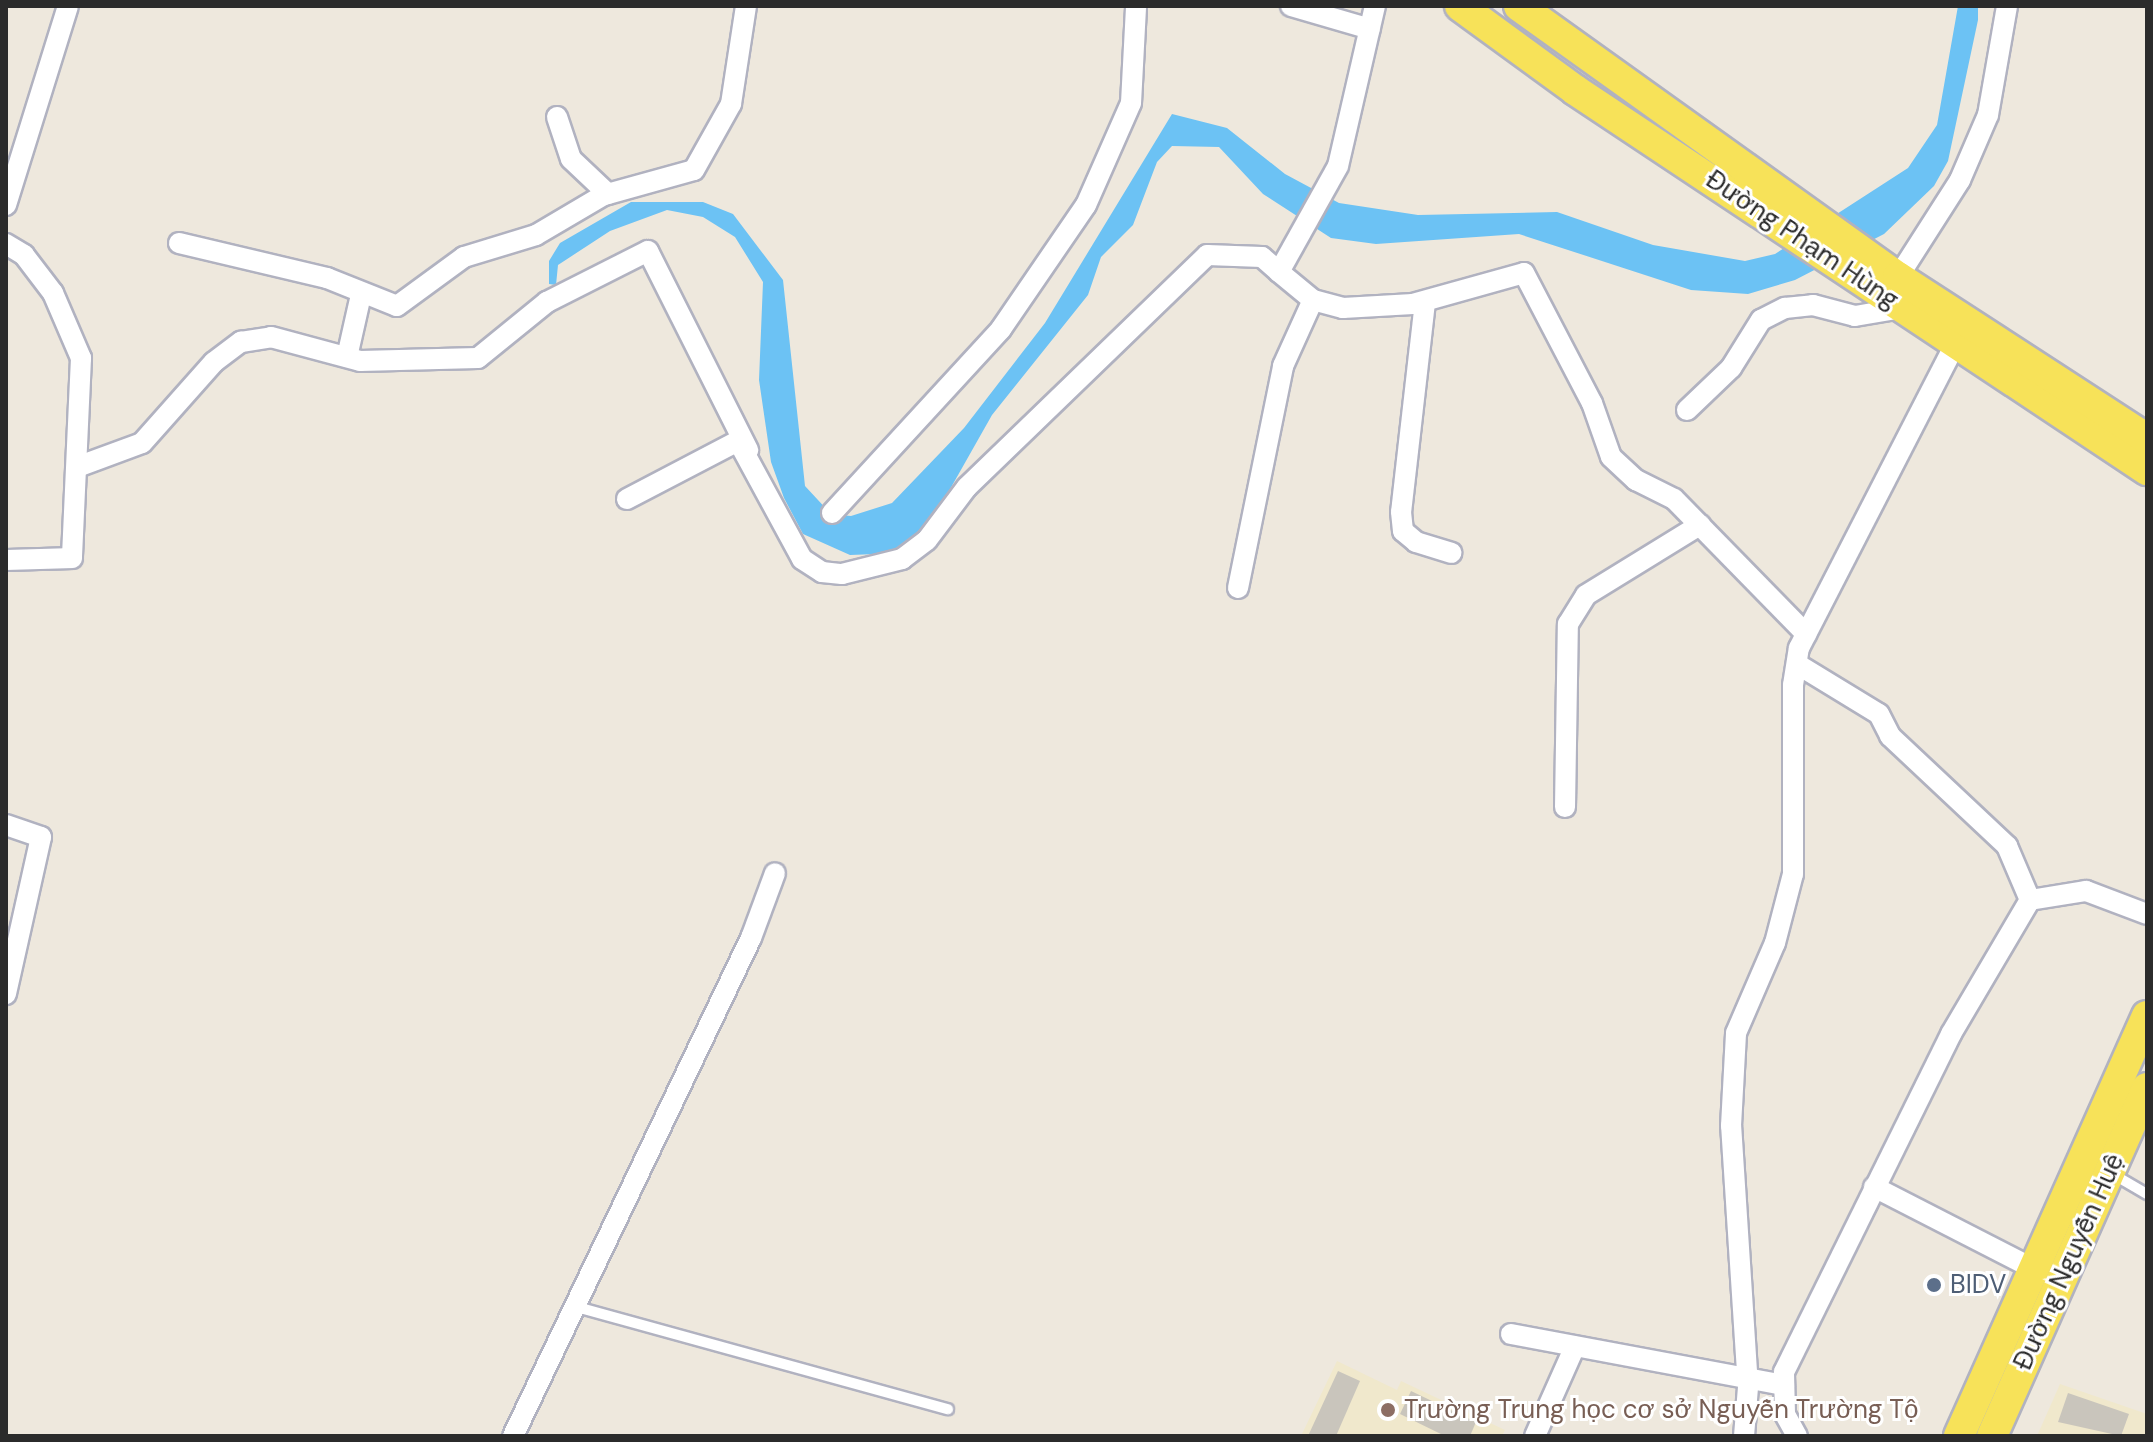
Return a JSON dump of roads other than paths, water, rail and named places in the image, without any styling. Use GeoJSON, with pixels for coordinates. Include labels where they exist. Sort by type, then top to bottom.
{"type":"FeatureCollection","features":[{"type":"Feature","properties":{"kind":"main road","name":"Đường Phạm Hùng"},"geometry":{"type":"LineString","coordinates":[[1460,6],[1898,277],[2147,439]]}},
{"type":"Feature","properties":{"kind":"main road","name":"Đường Phạm Hùng"},"geometry":{"type":"LineString","coordinates":[[1519,6],[1860,282],[2147,470]]}},
{"type":"Feature","properties":{"kind":"main road","name":"Đường Nguyễn Huệ"},"geometry":{"type":"LineString","coordinates":[[1959,1436],[2147,1016]]}},
{"type":"Feature","properties":{"kind":"main road","name":"Đường Nguyễn Huệ"},"geometry":{"type":"LineString","coordinates":[[1992,1436],[2147,1088]]}},
{"type":"Feature","properties":{"kind":"street"},"geometry":{"type":"LineString","coordinates":[[6,205],[68,6]]}},
{"type":"Feature","properties":{"kind":"street"},"geometry":{"type":"LineString","coordinates":[[179,243],[327,278],[361,295],[397,306],[464,257],[536,235],[608,194],[694,170],[731,104],[746,6]]}},
{"type":"Feature","properties":{"kind":"street"},"geometry":{"type":"LineString","coordinates":[[832,513],[1001,329],[1086,205],[1131,103],[1136,6]]}},
{"type":"Feature","properties":{"kind":"street"},"geometry":{"type":"LineString","coordinates":[[1291,6],[1370,29]]}},
{"type":"Feature","properties":{"kind":"street"},"geometry":{"type":"LineString","coordinates":[[1279,272],[1338,166],[1375,6]]}},
{"type":"Feature","properties":{"kind":"street"},"geometry":{"type":"LineString","coordinates":[[1898,277],[1960,180],[1988,115],[2007,6]]}},
{"type":"Feature","properties":{"kind":"street"},"geometry":{"type":"LineString","coordinates":[[557,117],[571,159],[608,194]]}},
{"type":"Feature","properties":{"kind":"street"},"geometry":{"type":"LineString","coordinates":[[6,244],[24,255],[53,293],[81,358],[72,558],[6,560]]}},
{"type":"Feature","properties":{"kind":"street"},"geometry":{"type":"LineString","coordinates":[[77,467],[142,443],[214,362],[241,342],[271,337],[347,357],[427,363],[478,358],[547,302],[648,251],[802,559],[822,572],[842,574],[902,559],[927,540],[967,487],[1207,255],[1262,257],[1313,300],[1343,308],[1425,302],[1524,273],[1592,403],[1611,457],[1700,525],[1806,634]]}},
{"type":"Feature","properties":{"kind":"street"},"geometry":{"type":"LineString","coordinates":[[347,357],[361,295]]}},
{"type":"Feature","properties":{"kind":"street"},"geometry":{"type":"LineString","coordinates":[[1238,588],[1283,366],[1313,300]]}},
{"type":"Feature","properties":{"kind":"street"},"geometry":{"type":"LineString","coordinates":[[1425,302],[1401,512],[1403,531],[1416,542],[1451,553]]}},
{"type":"Feature","properties":{"kind":"street"},"geometry":{"type":"LineString","coordinates":[[1687,410],[1731,368],[1761,320],[1785,308],[1813,305],[1855,316],[1902,308]]}},
{"type":"Feature","properties":{"kind":"street"},"geometry":{"type":"LineString","coordinates":[[1744,1436],[1747,1378],[1731,1126],[1736,1033],[1775,943],[1793,874],[1797,664],[1806,634],[1955,345]]}},
{"type":"Feature","properties":{"kind":"street"},"geometry":{"type":"LineString","coordinates":[[627,499],[728,445],[738,441],[748,450]]}},
{"type":"Feature","properties":{"kind":"street"},"geometry":{"type":"LineString","coordinates":[[1565,807],[1568,624],[1586,595],[1700,525]]}},
{"type":"Feature","properties":{"kind":"street"},"geometry":{"type":"LineString","coordinates":[[1797,664],[1879,714],[1890,736],[2007,846],[2030,900]]}},
{"type":"Feature","properties":{"kind":"street"},"geometry":{"type":"LineString","coordinates":[[6,825],[41,837],[6,994]]}},
{"type":"Feature","properties":{"kind":"street"},"geometry":{"type":"LineString","coordinates":[[513,1436],[571,1305],[751,938],[775,873]]}},
{"type":"Feature","properties":{"kind":"street"},"geometry":{"type":"LineString","coordinates":[[2030,900],[2086,891],[2147,914]]}},
{"type":"Feature","properties":{"kind":"street"},"geometry":{"type":"LineString","coordinates":[[1797,1436],[1785,1414],[1784,1372],[1951,1034],[2030,900]]}},
{"type":"Feature","properties":{"kind":"street"},"geometry":{"type":"LineString","coordinates":[[1874,1187],[2034,1269]]}},
{"type":"Feature","properties":{"kind":"street"},"geometry":{"type":"LineString","coordinates":[[1511,1334],[1784,1385]]}},
{"type":"Feature","properties":{"kind":"street"},"geometry":{"type":"LineString","coordinates":[[1535,1436],[1575,1346]]}},
{"type":"Feature","properties":{"kind":"lane"},"geometry":{"type":"LineString","coordinates":[[2110,1172],[2147,1194]]}},
{"type":"Feature","properties":{"kind":"lane"},"geometry":{"type":"LineString","coordinates":[[571,1305],[948,1409]]}},
{"type":"Feature","properties":{"kind":"water"},"geometry":{"type":"Polygon","coordinates":[[[1958,6],[1978,6],[1978,20],[1948,161],[1934,186],[1884,234],[1795,280],[1748,294],[1691,290],[1519,234],[1376,244],[1331,238],[1263,194],[1219,147],[1172,146],[1157,162],[1133,225],[1101,257],[1088,295],[992,415],[936,514],[904,547],[877,554],[850,555],[803,534],[784,498],[771,462],[759,380],[763,282],[735,237],[703,217],[667,210],[610,231],[558,265],[556,285],[549,284],[549,261],[560,243],[631,202],[703,202],[733,214],[783,280],[805,486],[831,514],[851,516],[892,503],[964,428],[1045,323],[1172,114],[1227,128],[1285,174],[1339,203],[1418,215],[1557,212],[1653,245],[1745,261],[1775,254],[1908,168],[1937,125],[1958,6]]]}},
{"type":"Feature","properties":{"kind":"place","name":"BIDV"},"geometry":{"type":"Point","coordinates":[1934,1285]}},
{"type":"Feature","properties":{"kind":"place","name":"Trường Trung học cơ sở Nguyễn Trường Tộ"},"geometry":{"type":"Point","coordinates":[1388,1410]}}]}
